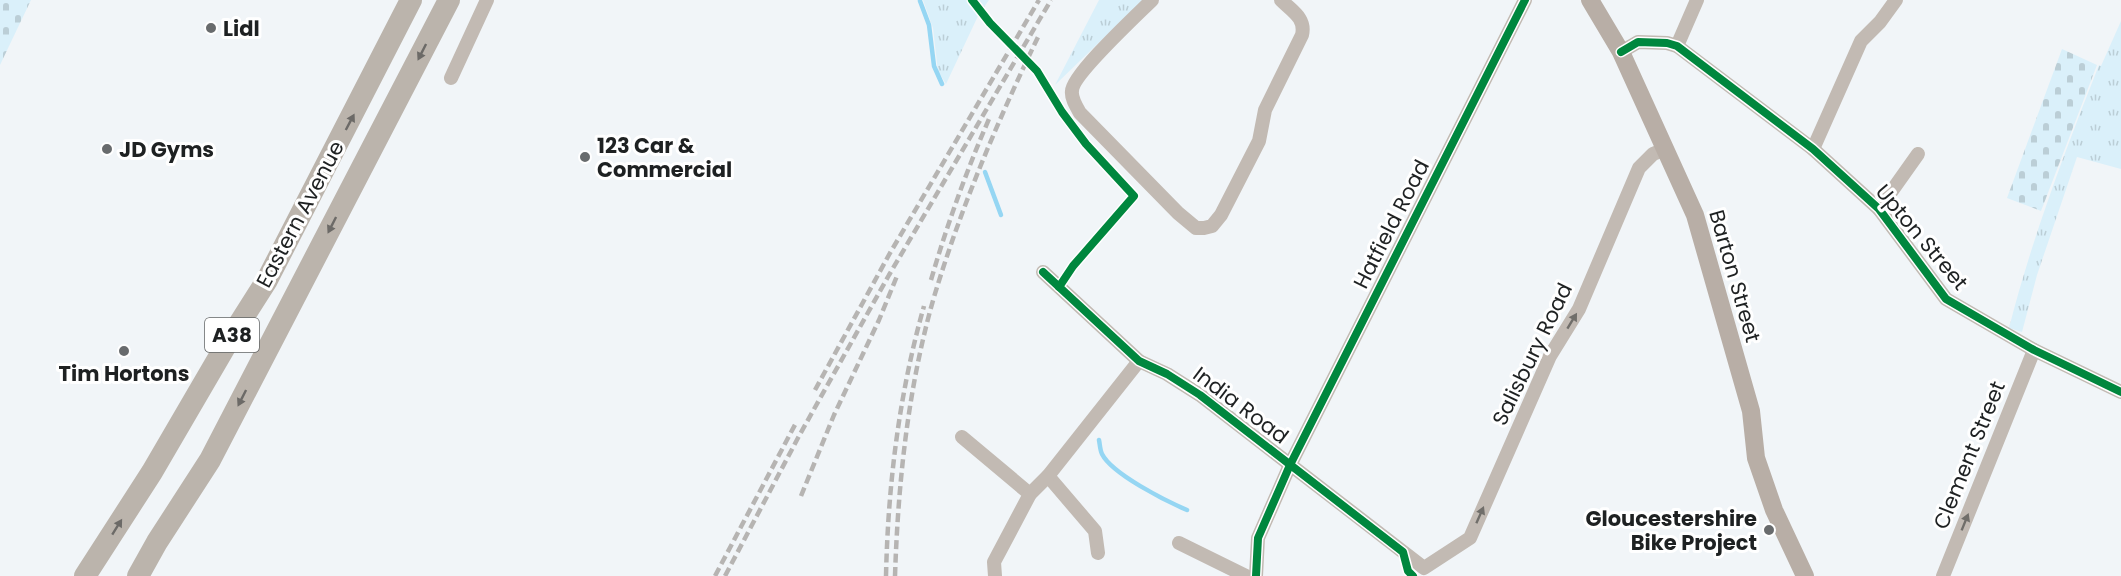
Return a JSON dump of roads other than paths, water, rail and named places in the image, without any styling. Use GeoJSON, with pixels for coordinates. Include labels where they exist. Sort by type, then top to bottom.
{"type":"FeatureCollection","features":[{"type":"Feature","properties":{"kind":"highway","name":"Eastern Avenue"},"geometry":{"type":"LineString","coordinates":[[85,576],[152,472],[267,280],[411,0]]}},
{"type":"Feature","properties":{"kind":"highway","name":"Eastern Avenue"},"geometry":{"type":"LineString","coordinates":[[138,576],[210,460],[449,0]]}},
{"type":"Feature","properties":{"kind":"main road","name":"Barton Street"},"geometry":{"type":"LineString","coordinates":[[1590,0],[1621,52],[1695,215],[1751,411],[1756,458],[1774,510],[1805,576]]}},
{"type":"Feature","properties":{"kind":"street"},"geometry":{"type":"LineString","coordinates":[[1152,0],[1095,57],[1071,89],[1080,113],[1178,213],[1196,228],[1212,226],[1221,214],[1259,141],[1265,110],[1302,35],[1300,17],[1281,0]]}},
{"type":"Feature","properties":{"kind":"street","name":"Hatfield Road"},"geometry":{"type":"LineString","coordinates":[[1256,576],[1258,538],[1290,465],[1340,362],[1525,0]]}},
{"type":"Feature","properties":{"kind":"street"},"geometry":{"type":"LineString","coordinates":[[1621,52],[1638,42],[1667,43],[1677,46],[1696,0]]}},
{"type":"Feature","properties":{"kind":"street"},"geometry":{"type":"LineString","coordinates":[[1813,149],[1861,41],[1880,22],[1896,0]]}},
{"type":"Feature","properties":{"kind":"street"},"geometry":{"type":"LineString","coordinates":[[451,78],[485,6]]}},
{"type":"Feature","properties":{"kind":"street","name":"Upton Street"},"geometry":{"type":"LineString","coordinates":[[1677,46],[1813,149],[1880,209],[1946,299],[2034,350],[2121,392]]}},
{"type":"Feature","properties":{"kind":"street","name":"Salisbury Road"},"geometry":{"type":"LineString","coordinates":[[1424,568],[1470,537],[1550,356],[1579,309],[1640,168],[1653,154],[1665,149]]}},
{"type":"Feature","properties":{"kind":"street"},"geometry":{"type":"LineString","coordinates":[[1880,209],[1918,154]]}},
{"type":"Feature","properties":{"kind":"street","name":"India Road"},"geometry":{"type":"LineString","coordinates":[[1043,272],[1139,361],[1167,374],[1200,395],[1424,568]]}},
{"type":"Feature","properties":{"kind":"street","name":"Clement Street"},"geometry":{"type":"LineString","coordinates":[[1943,576],[2034,350]]}},
{"type":"Feature","properties":{"kind":"street"},"geometry":{"type":"LineString","coordinates":[[995,576],[994,562],[1030,494],[1048,476],[1139,361]]}},
{"type":"Feature","properties":{"kind":"street"},"geometry":{"type":"LineString","coordinates":[[962,437],[1030,494]]}},
{"type":"Feature","properties":{"kind":"street"},"geometry":{"type":"LineString","coordinates":[[1048,476],[1095,531],[1098,553]]}},
{"type":"Feature","properties":{"kind":"street"},"geometry":{"type":"LineString","coordinates":[[1179,543],[1246,576]]}},
{"type":"Feature","properties":{"kind":"waterway"},"geometry":{"type":"LineString","coordinates":[[920,1],[929,25],[934,66],[942,84]]}},
{"type":"Feature","properties":{"kind":"waterway"},"geometry":{"type":"LineString","coordinates":[[985,172],[1001,215]]}},
{"type":"Feature","properties":{"kind":"waterway"},"geometry":{"type":"LineString","coordinates":[[1099,440],[1102,454],[1117,470],[1154,494],[1187,510]]}},
{"type":"Feature","properties":{"kind":"railway"},"geometry":{"type":"LineString","coordinates":[[815,390],[890,253],[1039,0]]}},
{"type":"Feature","properties":{"kind":"railway"},"geometry":{"type":"LineString","coordinates":[[725,576],[799,436],[889,275],[1051,0]]}},
{"type":"Feature","properties":{"kind":"railway"},"geometry":{"type":"LineString","coordinates":[[895,576],[906,435],[917,365],[934,297],[981,164],[1039,35]]}},
{"type":"Feature","properties":{"kind":"railway"},"geometry":{"type":"LineString","coordinates":[[931,280],[957,199],[989,119]]}},
{"type":"Feature","properties":{"kind":"railway"},"geometry":{"type":"LineString","coordinates":[[801,496],[834,415],[897,276]]}},
{"type":"Feature","properties":{"kind":"railway"},"geometry":{"type":"LineString","coordinates":[[886,576],[889,508],[896,440],[915,339],[924,306]]}},
{"type":"Feature","properties":{"kind":"railway"},"geometry":{"type":"LineString","coordinates":[[715,576],[797,421]]}},
{"type":"Feature","properties":{"kind":"place","name":"Lidl"},"geometry":{"type":"Point","coordinates":[211,28]}},
{"type":"Feature","properties":{"kind":"place","name":"JD Gyms"},"geometry":{"type":"Point","coordinates":[107,149]}},
{"type":"Feature","properties":{"kind":"place","name":"123 Car & Commercial"},"geometry":{"type":"Point","coordinates":[585,157]}},
{"type":"Feature","properties":{"kind":"place","name":"Tim Hortons"},"geometry":{"type":"Point","coordinates":[124,351]}},
{"type":"Feature","properties":{"kind":"place","name":"Gloucestershire Bike Project"},"geometry":{"type":"Point","coordinates":[1769,530]}}]}
